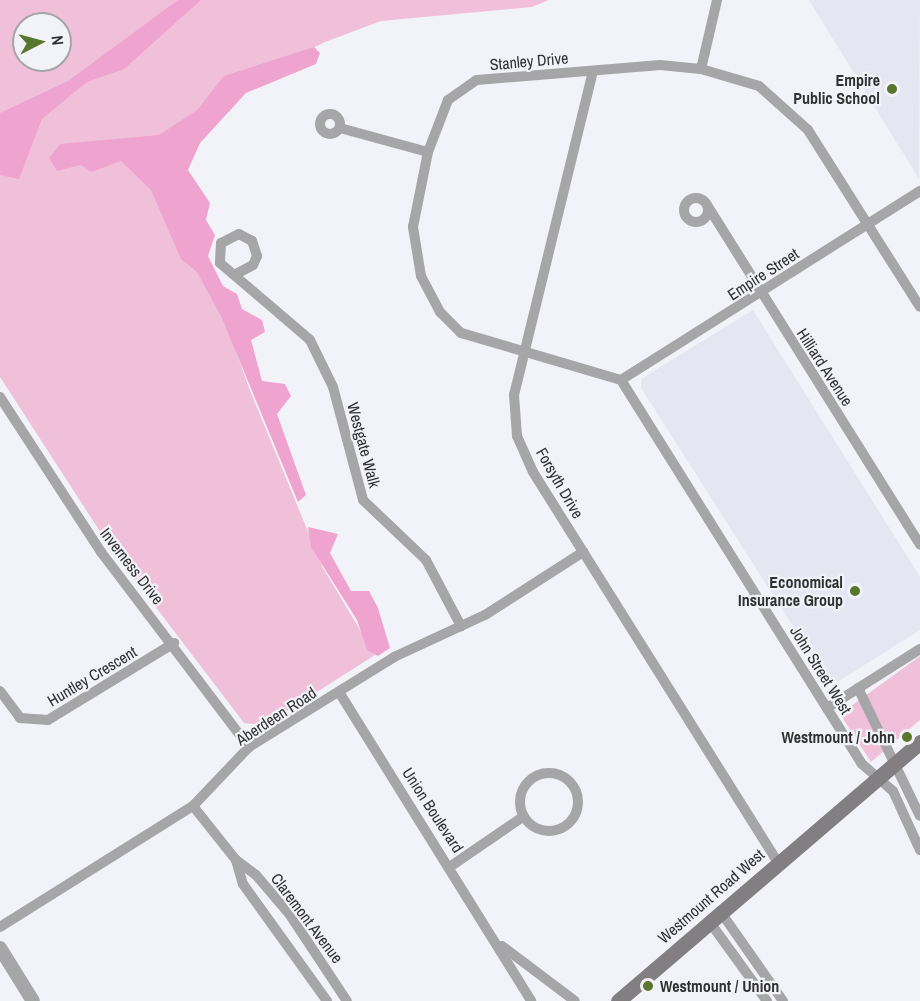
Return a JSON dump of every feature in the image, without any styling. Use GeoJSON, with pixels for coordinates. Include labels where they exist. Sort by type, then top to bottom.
{"type":"FeatureCollection","features":[{"type":"Feature","properties":{"kind":"main road","name":"Westmount Road West"},"geometry":{"type":"LineString","coordinates":[[618,1001],[920,742]]}},
{"type":"Feature","properties":{"kind":"street"},"geometry":{"type":"LineString","coordinates":[[701,69],[717,0]]}},
{"type":"Feature","properties":{"kind":"street","name":"Stanley Drive"},"geometry":{"type":"LineString","coordinates":[[621,380],[522,355],[461,333],[440,312],[421,276],[413,226],[428,152],[448,100],[477,80],[593,71],[701,69],[759,86],[788,108],[868,224],[920,307]]}},
{"type":"Feature","properties":{"kind":"street","name":"Forsyth Drive"},"geometry":{"type":"LineString","coordinates":[[593,71],[522,355],[512,411],[517,435],[583,552],[778,862]]}},
{"type":"Feature","properties":{"kind":"street"},"geometry":{"type":"LineString","coordinates":[[340,128],[428,152]]}},
{"type":"Feature","properties":{"kind":"street","name":"Empire Street"},"geometry":{"type":"LineString","coordinates":[[621,380],[759,295],[920,191]]}},
{"type":"Feature","properties":{"kind":"street","name":"Hilliard Avenue"},"geometry":{"type":"LineString","coordinates":[[707,205],[759,295],[920,545]]}},
{"type":"Feature","properties":{"kind":"street","name":"Westgate Walk"},"geometry":{"type":"LineString","coordinates":[[238,273],[310,340],[333,387],[363,500],[426,560],[461,626]]}},
{"type":"Feature","properties":{"kind":"street","name":"John Street West"},"geometry":{"type":"LineString","coordinates":[[621,380],[827,708],[878,779],[893,791],[920,850]]}},
{"type":"Feature","properties":{"kind":"street","name":"Inverness Drive"},"geometry":{"type":"LineString","coordinates":[[0,397],[101,552],[174,643],[249,747]]}},
{"type":"Feature","properties":{"kind":"street","name":"Aberdeen Road"},"geometry":{"type":"LineString","coordinates":[[0,927],[193,806],[249,747],[394,657],[461,626],[583,552]]}},
{"type":"Feature","properties":{"kind":"street","name":"Huntley Crescent"},"geometry":{"type":"LineString","coordinates":[[0,691],[20,718],[48,720],[174,643]]}},
{"type":"Feature","properties":{"kind":"street"},"geometry":{"type":"LineString","coordinates":[[827,708],[920,649]]}},
{"type":"Feature","properties":{"kind":"street","name":"John Street West"},"geometry":{"type":"LineString","coordinates":[[858,688],[920,816]]}},
{"type":"Feature","properties":{"kind":"street","name":"Union Boulevard"},"geometry":{"type":"LineString","coordinates":[[339,692],[500,944],[531,1001]]}},
{"type":"Feature","properties":{"kind":"street"},"geometry":{"type":"LineString","coordinates":[[537,776],[560,776],[575,790],[576,812],[563,827],[536,828],[524,816],[523,790],[537,776]]}},
{"type":"Feature","properties":{"kind":"street","name":"Claremont Avenue"},"geometry":{"type":"LineString","coordinates":[[193,806],[236,860],[256,875],[291,915],[347,1001]]}},
{"type":"Feature","properties":{"kind":"street"},"geometry":{"type":"LineString","coordinates":[[451,866],[524,816]]}},
{"type":"Feature","properties":{"kind":"street","name":"Claremont Avenue"},"geometry":{"type":"LineString","coordinates":[[236,860],[243,884],[327,1001]]}},
{"type":"Feature","properties":{"kind":"street"},"geometry":{"type":"LineString","coordinates":[[715,916],[767,1001]]}},
{"type":"Feature","properties":{"kind":"street"},"geometry":{"type":"LineString","coordinates":[[715,916],[783,1001]]}},
{"type":"Feature","properties":{"kind":"street","name":"Union Boulevard"},"geometry":{"type":"LineString","coordinates":[[500,944],[575,1001]]}},
{"type":"Feature","properties":{"kind":"street"},"geometry":{"type":"LineString","coordinates":[[0,948],[33,1001]]}},
{"type":"Feature","properties":{"kind":"shaded area"},"geometry":{"type":"Polygon","coordinates":[[[0,0],[549,0],[532,7],[381,21],[325,42],[259,76],[170,170],[251,393],[323,568],[375,655],[265,725],[244,723],[110,547],[0,377],[0,0]]]}},
{"type":"Feature","properties":{"kind":"shaded area"},"geometry":{"type":"Polygon","coordinates":[[[178,0],[201,0],[124,69],[87,82],[42,119],[19,179],[0,175],[0,113],[68,81],[178,0]]]}},
{"type":"Feature","properties":{"kind":"shaded area","name":"Empire Public School"},"geometry":{"type":"Polygon","coordinates":[[[809,0],[920,0],[919,179],[809,0]]]}},
{"type":"Feature","properties":{"kind":"shaded area"},"geometry":{"type":"Polygon","coordinates":[[[314,47],[320,53],[316,64],[246,93],[200,143],[188,170],[210,203],[206,220],[215,235],[208,256],[223,286],[237,294],[242,309],[262,320],[265,332],[251,340],[262,381],[285,384],[291,396],[277,414],[306,495],[298,502],[221,316],[197,272],[181,259],[151,190],[121,161],[91,172],[81,165],[57,171],[49,158],[60,144],[159,135],[197,110],[224,76],[314,47]]]}},
{"type":"Feature","properties":{"kind":"shaded area"},"geometry":{"type":"Polygon","coordinates":[[[753,310],[920,577],[920,630],[831,686],[641,388],[641,379],[753,310]]]}},
{"type":"Feature","properties":{"kind":"shaded area"},"geometry":{"type":"Polygon","coordinates":[[[308,527],[338,534],[330,553],[351,591],[369,591],[378,608],[390,648],[378,656],[367,650],[357,620],[311,547],[308,527]]]}},
{"type":"Feature","properties":{"kind":"shaded area"},"geometry":{"type":"Polygon","coordinates":[[[920,656],[920,720],[871,762],[840,714],[920,656]]]}},
{"type":"Feature","properties":{"kind":"place","name":"Empire Public School"},"geometry":{"type":"Point","coordinates":[892,89]}},
{"type":"Feature","properties":{"kind":"place","name":"Economical Insurance Group"},"geometry":{"type":"Point","coordinates":[855,591]}},
{"type":"Feature","properties":{"kind":"place","name":"Westmount / John"},"geometry":{"type":"Point","coordinates":[907,737]}},
{"type":"Feature","properties":{"kind":"place","name":"Westmount / Union"},"geometry":{"type":"Point","coordinates":[648,986]}}]}
